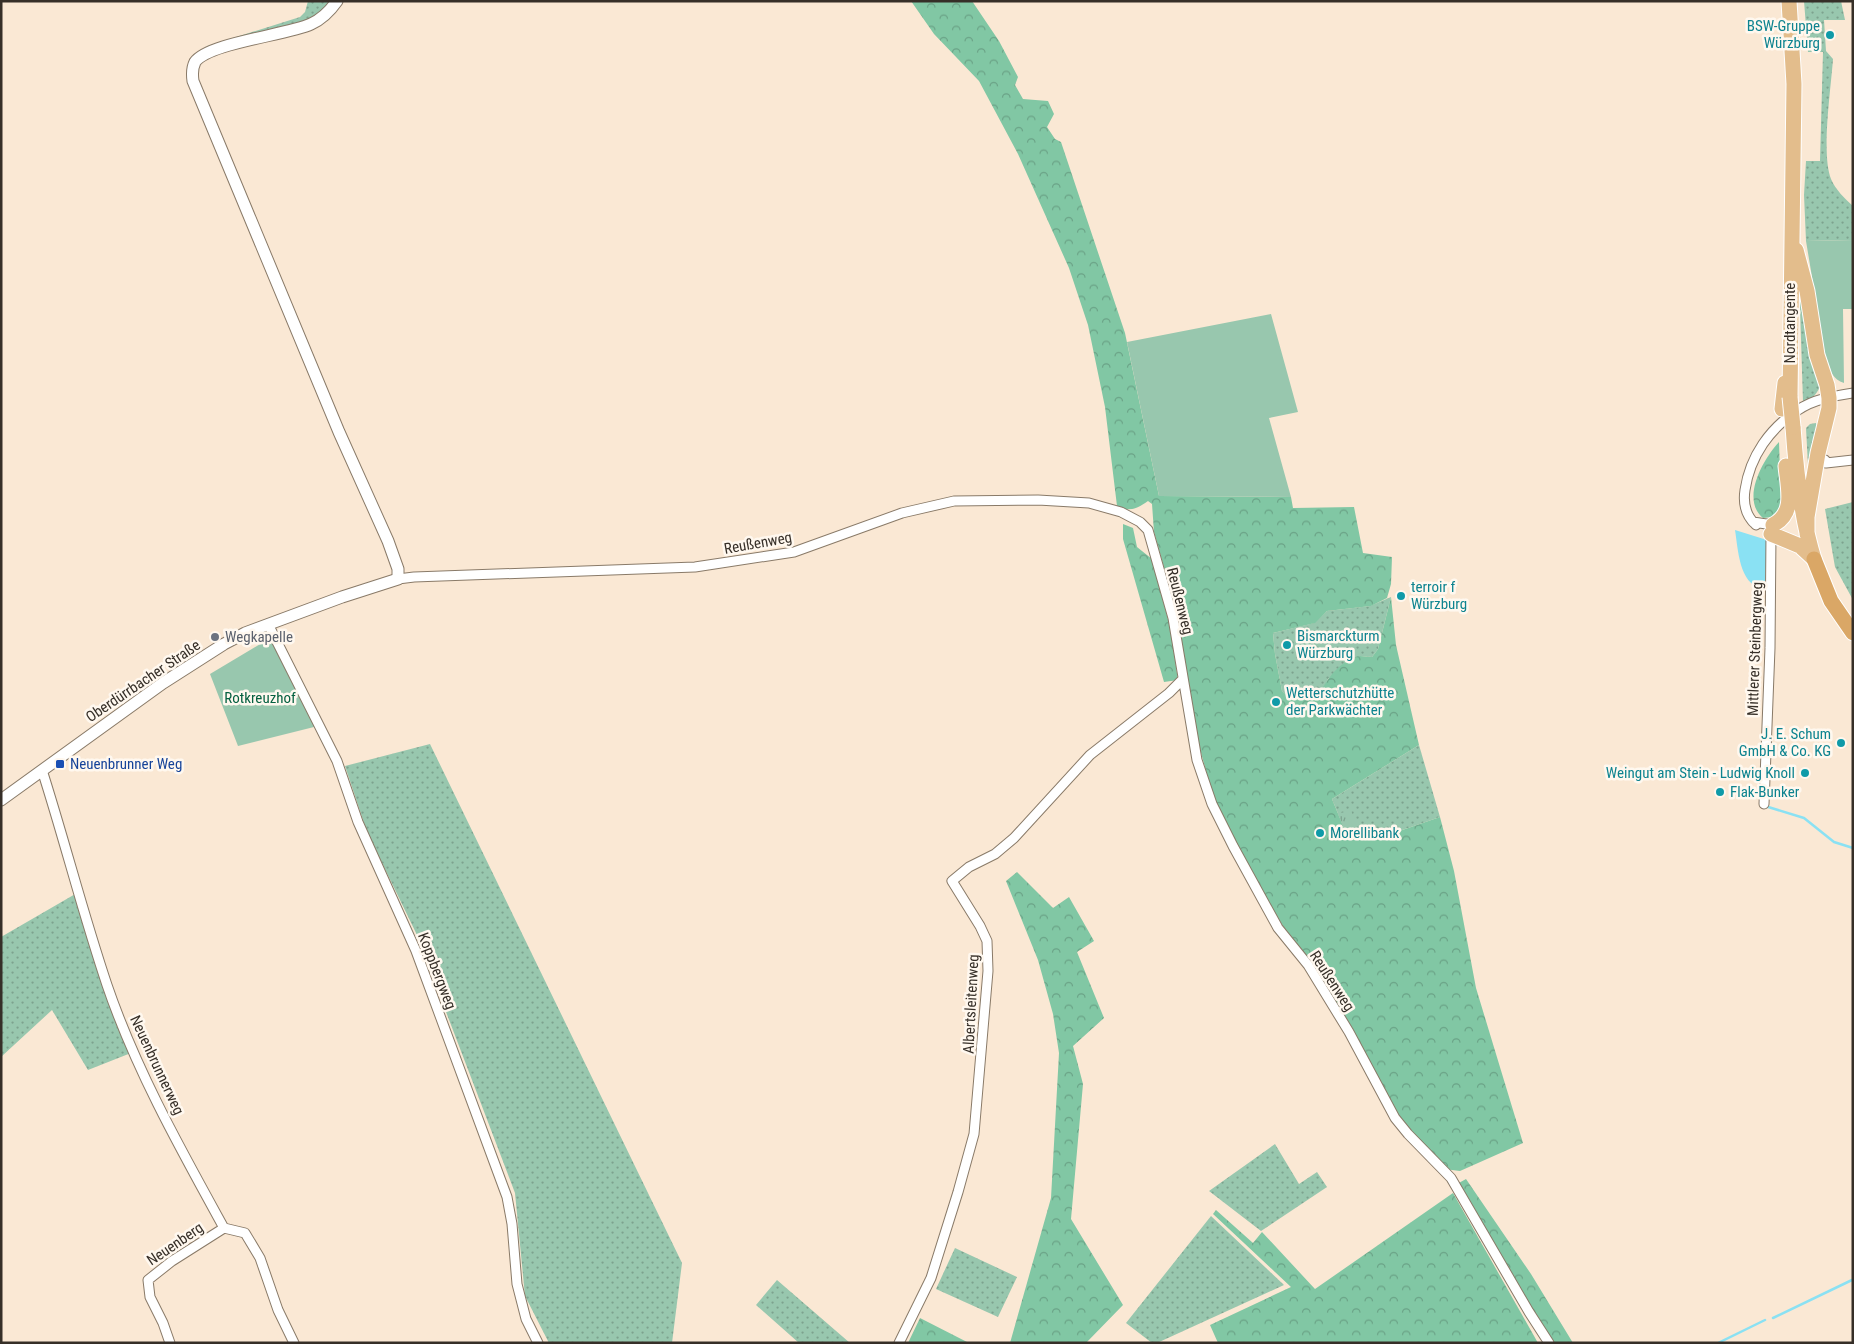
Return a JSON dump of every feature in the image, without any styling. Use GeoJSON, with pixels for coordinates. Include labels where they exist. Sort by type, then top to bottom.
{"type":"FeatureCollection","features":[{"type":"Feature","properties":{"kind":"highway","name":"Nordtangente"},"geometry":{"type":"LineString","coordinates":[[1814,559],[1831,601],[1853,633]]}},
{"type":"Feature","properties":{"kind":"main road"},"geometry":{"type":"LineString","coordinates":[[1783,1],[1793,56]]}},
{"type":"Feature","properties":{"kind":"main road","name":"Nordtangente"},"geometry":{"type":"LineString","coordinates":[[1790,1],[1794,108],[1790,368],[1786,403],[1788,429],[1807,534],[1814,559]]}},
{"type":"Feature","properties":{"kind":"main road"},"geometry":{"type":"LineString","coordinates":[[1791,232],[1807,291],[1817,354],[1829,398],[1829,408],[1818,453],[1807,517],[1807,534]]}},
{"type":"Feature","properties":{"kind":"main road"},"geometry":{"type":"LineString","coordinates":[[1788,429],[1789,502],[1786,516],[1772,529],[1800,546],[1814,559]]}},
{"type":"Feature","properties":{"kind":"street"},"geometry":{"type":"LineString","coordinates":[[337,1],[328,13],[310,25],[232,45],[202,55],[194,64],[193,81],[339,432],[388,541],[398,569],[398,579]]}},
{"type":"Feature","properties":{"kind":"street"},"geometry":{"type":"LineString","coordinates":[[1772,529],[1753,522],[1748,514],[1744,495],[1747,476],[1754,458],[1776,428],[1800,408],[1829,398],[1853,393]]}},
{"type":"Feature","properties":{"kind":"street"},"geometry":{"type":"LineString","coordinates":[[1825,460],[1826,463],[1853,460]]}},
{"type":"Feature","properties":{"kind":"street","name":"Reußenweg"},"geometry":{"type":"LineString","coordinates":[[398,579],[514,572],[695,567],[794,552],[902,513],[954,501],[1038,500],[1089,502],[1121,512],[1140,522],[1148,530],[1173,618],[1197,760],[1212,804],[1278,928],[1308,966],[1344,1023],[1395,1118],[1451,1178],[1549,1343]]}},
{"type":"Feature","properties":{"kind":"street","name":"Mittlerer Steinbergweg"},"geometry":{"type":"LineString","coordinates":[[1764,804],[1772,529]]}},
{"type":"Feature","properties":{"kind":"street","name":"Oberdürrbacher Straße"},"geometry":{"type":"LineString","coordinates":[[1,800],[105,724],[214,650],[245,633],[268,624],[398,579]]}},
{"type":"Feature","properties":{"kind":"street","name":"Koppbergweg"},"geometry":{"type":"LineString","coordinates":[[268,624],[337,761],[358,822],[416,951],[507,1197],[512,1224],[517,1284],[526,1319],[538,1343]]}},
{"type":"Feature","properties":{"kind":"street","name":"Albertsleitenweg"},"geometry":{"type":"LineString","coordinates":[[899,1343],[931,1278],[974,1134],[988,971],[987,941],[980,926],[952,881],[969,867],[996,854],[1014,838],[1090,755],[1170,693],[1182,680]]}},
{"type":"Feature","properties":{"kind":"street","name":"Neuenbrunnerweg"},"geometry":{"type":"LineString","coordinates":[[42,770],[81,902],[118,1012],[136,1057],[190,1167],[224,1228]]}},
{"type":"Feature","properties":{"kind":"street"},"geometry":{"type":"LineString","coordinates":[[224,1228],[245,1233],[260,1258],[278,1310],[294,1343]]}},
{"type":"Feature","properties":{"kind":"street","name":"Neuenberg"},"geometry":{"type":"LineString","coordinates":[[170,1343],[163,1323],[150,1297],[148,1280],[172,1261],[224,1228]]}},
{"type":"Feature","properties":{"kind":"green space"},"geometry":{"type":"Polygon","coordinates":[[[308,1],[332,1],[317,16],[303,23],[204,47],[300,17],[305,12],[308,1]]]}},
{"type":"Feature","properties":{"kind":"green space"},"geometry":{"type":"Polygon","coordinates":[[[911,1],[972,1],[999,41],[1018,77],[1015,85],[1023,99],[1048,101],[1054,114],[1047,127],[1055,139],[1061,142],[1125,333],[1159,496],[1291,497],[1293,508],[1354,507],[1363,553],[1392,557],[1391,584],[1387,598],[1371,606],[1327,611],[1315,623],[1273,633],[1282,691],[1288,696],[1322,689],[1333,673],[1348,660],[1360,656],[1372,657],[1378,649],[1391,597],[1396,645],[1419,745],[1332,799],[1344,828],[1382,837],[1440,817],[1454,871],[1476,988],[1523,1143],[1460,1171],[1444,1169],[1411,1134],[1394,1110],[1353,1029],[1312,963],[1283,926],[1253,876],[1217,806],[1210,786],[1196,734],[1174,603],[1154,532],[1152,504],[1148,501],[1137,508],[1129,509],[1117,506],[1105,407],[1088,325],[1069,268],[1018,154],[979,81],[934,34],[911,1]]]}},
{"type":"Feature","properties":{"kind":"green space"},"geometry":{"type":"Polygon","coordinates":[[[1804,1],[1841,1],[1845,20],[1824,20],[1826,51],[1833,59],[1827,120],[1827,154],[1828,168],[1833,183],[1840,194],[1853,206],[1853,240],[1806,241],[1804,195],[1806,161],[1820,161],[1823,52],[1808,52],[1804,1]]]}},
{"type":"Feature","properties":{"kind":"green space"},"geometry":{"type":"Polygon","coordinates":[[[1853,240],[1853,309],[1843,309],[1844,383],[1835,377],[1826,361],[1806,241],[1853,240]]]}},
{"type":"Feature","properties":{"kind":"green space"},"geometry":{"type":"Polygon","coordinates":[[[1799,276],[1821,383],[1815,395],[1803,402],[1799,276]]]}},
{"type":"Feature","properties":{"kind":"green space"},"geometry":{"type":"Polygon","coordinates":[[[1271,314],[1298,412],[1269,418],[1291,497],[1159,496],[1127,342],[1271,314]]]}},
{"type":"Feature","properties":{"kind":"green space"},"geometry":{"type":"Polygon","coordinates":[[[1816,423],[1818,429],[1809,484],[1806,428],[1810,424],[1816,423]]]}},
{"type":"Feature","properties":{"kind":"green space"},"geometry":{"type":"Polygon","coordinates":[[[1779,442],[1780,508],[1773,517],[1763,518],[1756,510],[1754,490],[1761,468],[1779,442]]]}},
{"type":"Feature","properties":{"kind":"green space"},"geometry":{"type":"Polygon","coordinates":[[[1853,502],[1853,600],[1835,567],[1825,509],[1853,502]]]}},
{"type":"Feature","properties":{"kind":"green space"},"geometry":{"type":"Polygon","coordinates":[[[1123,524],[1133,528],[1137,547],[1152,559],[1170,627],[1178,680],[1164,682],[1123,539],[1123,524]]]}},
{"type":"Feature","properties":{"kind":"green space"},"geometry":{"type":"Polygon","coordinates":[[[1391,597],[1378,649],[1372,657],[1360,656],[1328,679],[1323,689],[1288,696],[1282,691],[1273,633],[1314,623],[1327,611],[1370,606],[1391,597]]]}},
{"type":"Feature","properties":{"kind":"green space","name":"Rotkreuzhof"},"geometry":{"type":"Polygon","coordinates":[[[272,637],[318,726],[238,746],[210,674],[272,637]]]}},
{"type":"Feature","properties":{"kind":"green space"},"geometry":{"type":"Polygon","coordinates":[[[430,744],[682,1263],[672,1343],[549,1343],[525,1296],[515,1193],[416,933],[367,832],[345,766],[430,744]]]}},
{"type":"Feature","properties":{"kind":"green space"},"geometry":{"type":"Polygon","coordinates":[[[1419,745],[1440,817],[1382,837],[1344,828],[1332,799],[1419,745]]]}},
{"type":"Feature","properties":{"kind":"green space"},"geometry":{"type":"Polygon","coordinates":[[[1351,810],[1358,832],[1344,828],[1338,814],[1351,810]]]}},
{"type":"Feature","properties":{"kind":"green space"},"geometry":{"type":"Polygon","coordinates":[[[1017,872],[1053,908],[1069,897],[1094,941],[1077,952],[1104,1018],[1073,1046],[1083,1084],[1071,1219],[1123,1305],[1086,1343],[1010,1343],[1051,1198],[1059,1053],[1053,1014],[1038,960],[1006,881],[1017,872]]]}},
{"type":"Feature","properties":{"kind":"green space"},"geometry":{"type":"Polygon","coordinates":[[[77,893],[131,1053],[88,1070],[52,1010],[1,1057],[1,937],[77,893]]]}},
{"type":"Feature","properties":{"kind":"green space"},"geometry":{"type":"Polygon","coordinates":[[[1275,1144],[1299,1184],[1317,1172],[1327,1187],[1261,1231],[1209,1191],[1275,1144]]]}},
{"type":"Feature","properties":{"kind":"green space"},"geometry":{"type":"Polygon","coordinates":[[[1466,1179],[1531,1274],[1573,1343],[1554,1343],[1543,1327],[1457,1184],[1466,1179]]]}},
{"type":"Feature","properties":{"kind":"green space"},"geometry":{"type":"Polygon","coordinates":[[[1453,1193],[1538,1343],[1218,1343],[1210,1325],[1291,1287],[1213,1214],[1216,1210],[1253,1243],[1262,1232],[1315,1289],[1453,1193]]]}},
{"type":"Feature","properties":{"kind":"green space"},"geometry":{"type":"Polygon","coordinates":[[[1211,1216],[1284,1285],[1157,1343],[1152,1343],[1126,1323],[1211,1216]]]}},
{"type":"Feature","properties":{"kind":"green space"},"geometry":{"type":"Polygon","coordinates":[[[955,1248],[1017,1277],[998,1317],[936,1289],[955,1248]]]}},
{"type":"Feature","properties":{"kind":"green space"},"geometry":{"type":"Polygon","coordinates":[[[777,1280],[850,1343],[799,1343],[756,1305],[777,1280]]]}},
{"type":"Feature","properties":{"kind":"green space"},"geometry":{"type":"Polygon","coordinates":[[[920,1318],[969,1343],[908,1343],[920,1318]]]}},
{"type":"Feature","properties":{"kind":"water"},"geometry":{"type":"Polygon","coordinates":[[[1735,530],[1767,540],[1765,585],[1762,588],[1754,585],[1744,573],[1735,530]]]}},
{"type":"Feature","properties":{"kind":"waterway"},"geometry":{"type":"LineString","coordinates":[[1765,806],[1804,818],[1834,842],[1853,848]]}},
{"type":"Feature","properties":{"kind":"waterway"},"geometry":{"type":"LineString","coordinates":[[1773,1318],[1852,1280]]}},
{"type":"Feature","properties":{"kind":"waterway"},"geometry":{"type":"LineString","coordinates":[[1718,1343],[1765,1320]]}},
{"type":"Feature","properties":{"kind":"place","name":"BSW-Gruppe Würzburg"},"geometry":{"type":"Point","coordinates":[1830,35]}},
{"type":"Feature","properties":{"kind":"place","name":"terroir f Würzburg"},"geometry":{"type":"Point","coordinates":[1401,596]}},
{"type":"Feature","properties":{"kind":"place","name":"Wegkapelle"},"geometry":{"type":"Point","coordinates":[215,637]}},
{"type":"Feature","properties":{"kind":"place","name":"Bismarckturm Würzburg"},"geometry":{"type":"Point","coordinates":[1287,645]}},
{"type":"Feature","properties":{"kind":"place","name":"Wetterschutzhütte der Parkwächter"},"geometry":{"type":"Point","coordinates":[1276,702]}},
{"type":"Feature","properties":{"kind":"place","name":"J. E. Schum GmbH & Co. KG"},"geometry":{"type":"Point","coordinates":[1841,743]}},
{"type":"Feature","properties":{"kind":"place","name":"Neuenbrunner Weg"},"geometry":{"type":"Point","coordinates":[60,764]}},
{"type":"Feature","properties":{"kind":"place","name":"Weingut am Stein - Ludwig Knoll"},"geometry":{"type":"Point","coordinates":[1805,773]}},
{"type":"Feature","properties":{"kind":"place","name":"Flak-Bunker"},"geometry":{"type":"Point","coordinates":[1720,792]}},
{"type":"Feature","properties":{"kind":"place","name":"Morellibank"},"geometry":{"type":"Point","coordinates":[1320,833]}}]}
